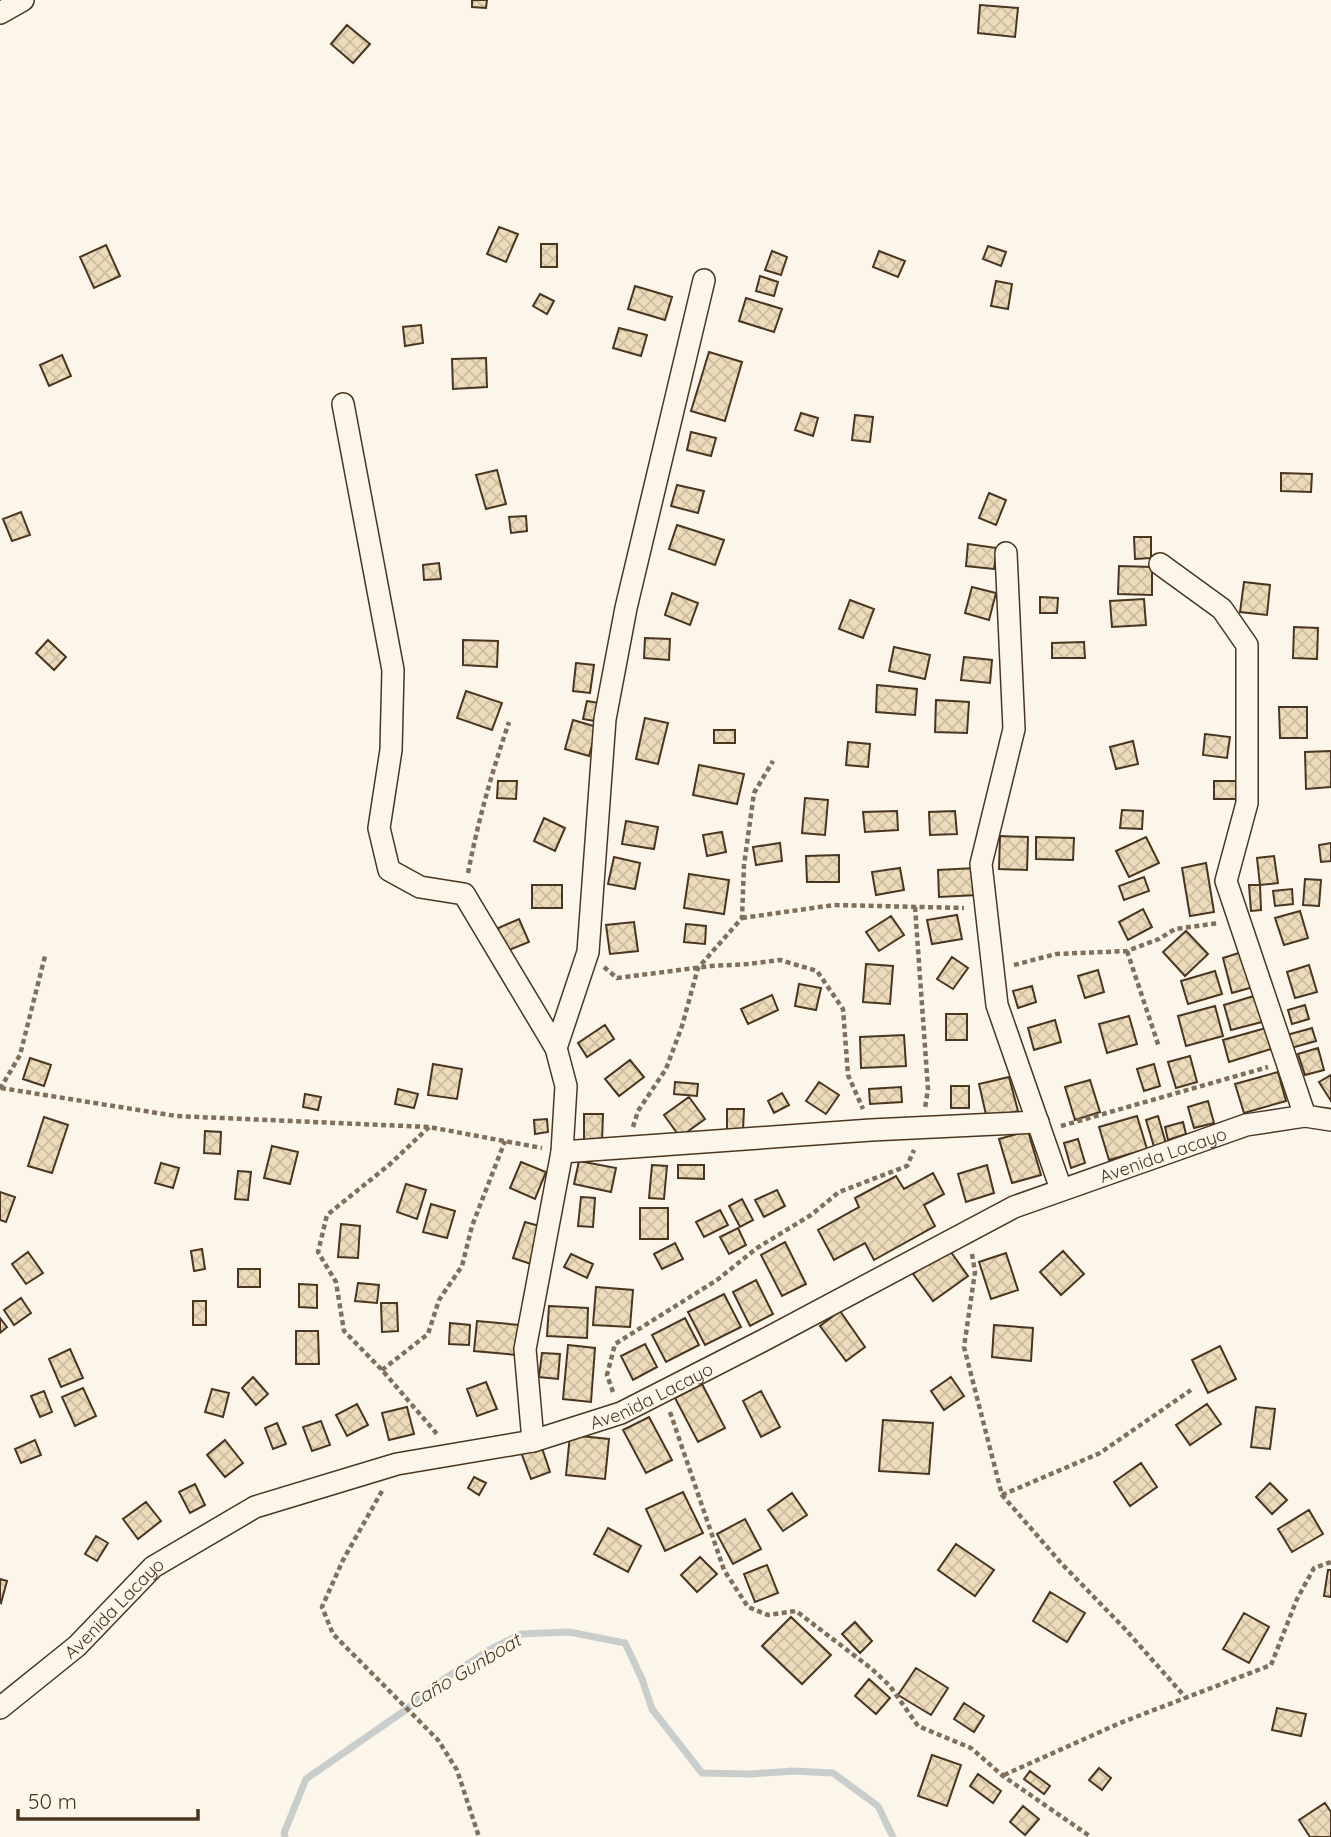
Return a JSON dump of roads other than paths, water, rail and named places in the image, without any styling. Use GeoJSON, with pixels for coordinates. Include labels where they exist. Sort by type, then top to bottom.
{"type":"FeatureCollection","features":[{"type":"Feature","properties":{"kind":"street"},"geometry":{"type":"LineString","coordinates":[[0,13],[23,0]]}},
{"type":"Feature","properties":{"kind":"street"},"geometry":{"type":"LineString","coordinates":[[556,1048],[588,952],[605,719],[626,608],[704,280]]}},
{"type":"Feature","properties":{"kind":"street"},"geometry":{"type":"LineString","coordinates":[[343,404],[393,670],[391,750],[379,828],[389,870],[420,887],[464,894],[556,1048],[566,1086],[562,1152],[525,1349],[533,1441]]}},
{"type":"Feature","properties":{"kind":"street"},"geometry":{"type":"LineString","coordinates":[[1006,553],[1014,729],[981,864],[997,1005],[1061,1189]]}},
{"type":"Feature","properties":{"kind":"street"},"geometry":{"type":"LineString","coordinates":[[1160,564],[1222,609],[1247,645],[1247,803],[1226,881],[1305,1116]]}},
{"type":"Feature","properties":{"kind":"street","name":"Avenida Lacayo"},"geometry":{"type":"LineString","coordinates":[[0,1708],[77,1646],[153,1567],[255,1507],[397,1464],[533,1441],[621,1413],[1014,1207],[1246,1125],[1305,1116],[1331,1121]]}},
{"type":"Feature","properties":{"kind":"street"},"geometry":{"type":"LineString","coordinates":[[562,1152],[871,1130],[1040,1127]]}},
{"type":"Feature","properties":{"kind":"waterway","name":"Caño Gunboat"},"geometry":{"type":"LineString","coordinates":[[285,1837],[284,1833],[306,1779],[407,1709],[435,1685],[491,1649],[521,1634],[569,1632],[625,1643],[642,1679],[652,1709],[702,1773],[833,1773],[878,1806],[893,1837]]}}]}
